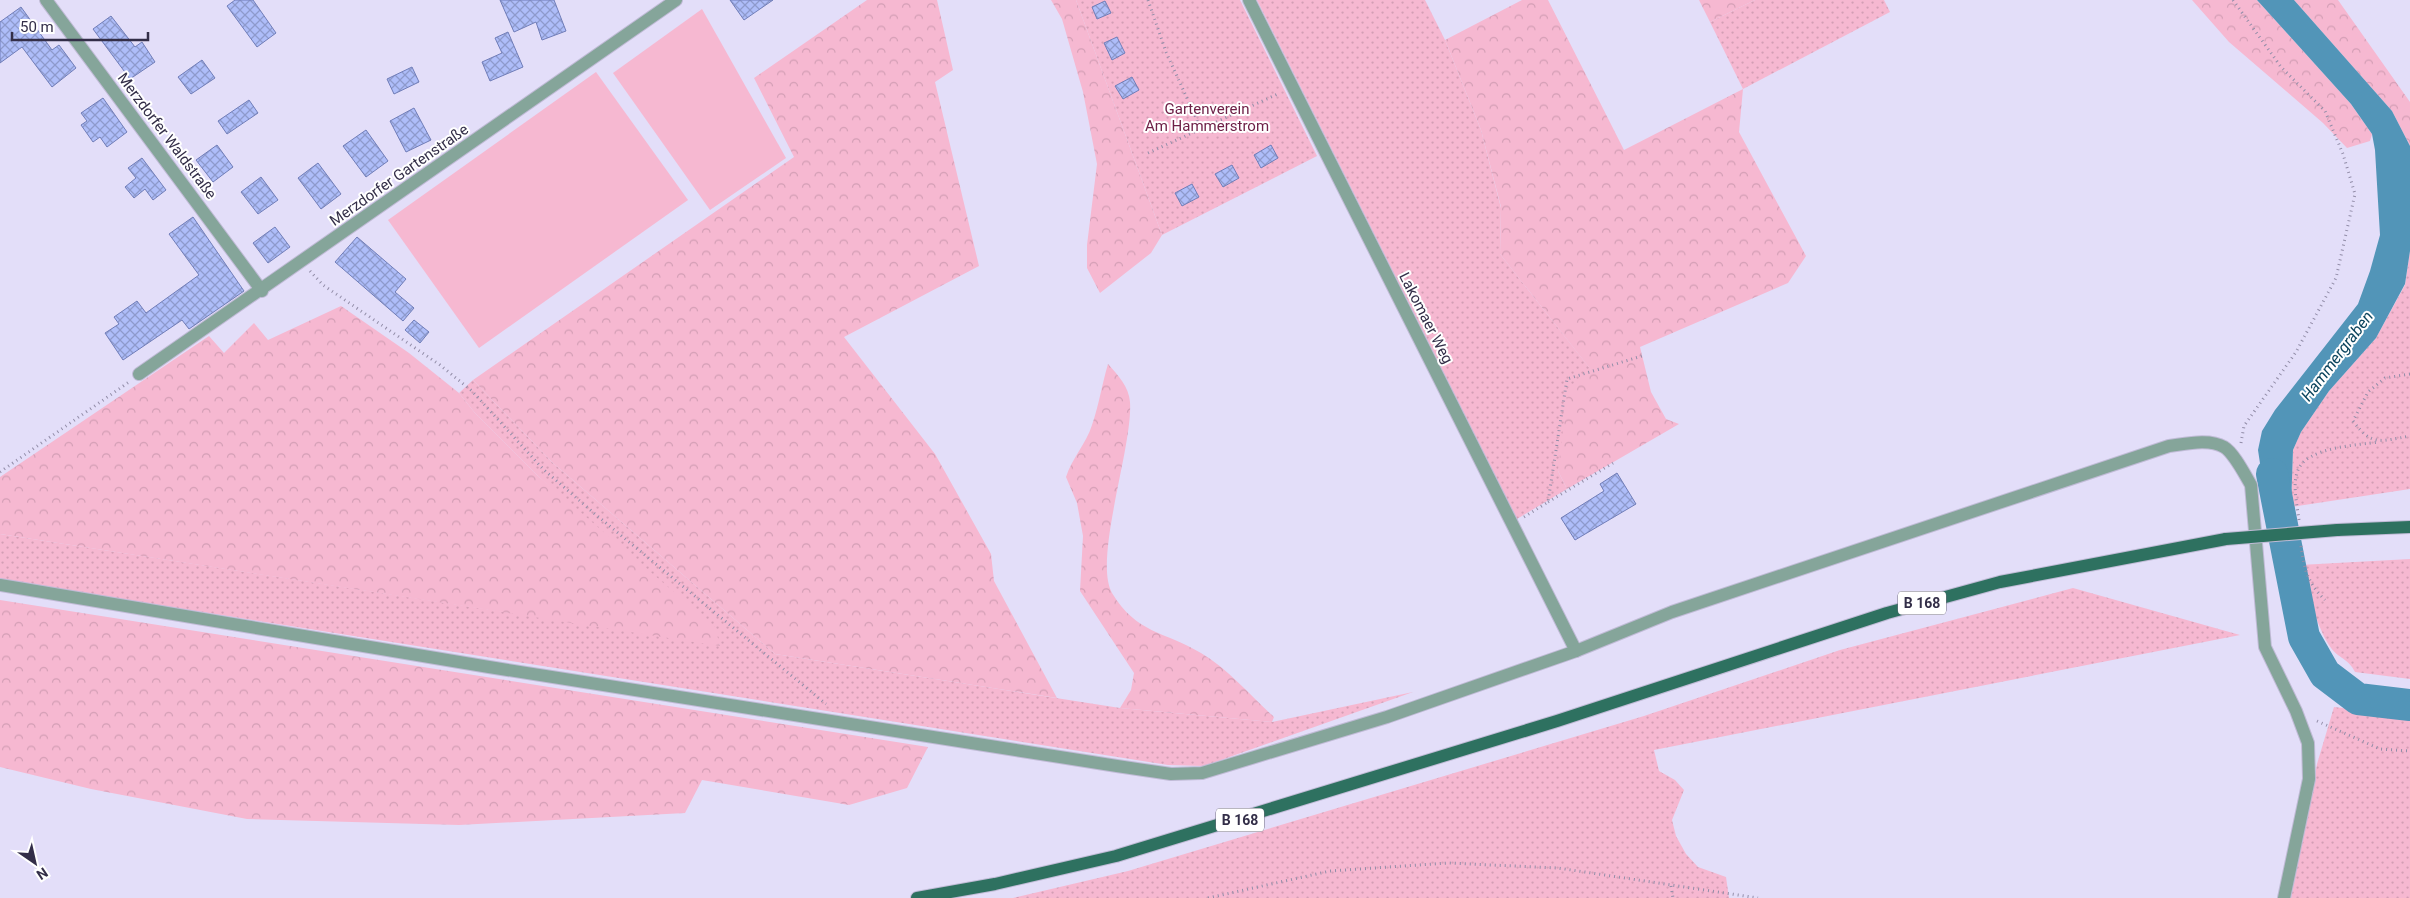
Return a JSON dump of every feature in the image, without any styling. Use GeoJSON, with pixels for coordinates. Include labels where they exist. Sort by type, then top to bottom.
{"type":"FeatureCollection","features":[{"type":"Feature","properties":{"kind":"main road"},"geometry":{"type":"LineString","coordinates":[[2388,528],[2410,521]]}},
{"type":"Feature","properties":{"kind":"main road","name":"B 168"},"geometry":{"type":"LineString","coordinates":[[918,898],[995,884],[1125,854],[1558,721],[1887,613],[1981,587],[2076,566],[2226,539],[2337,530],[2410,527]]}},
{"type":"Feature","properties":{"kind":"street","name":"Merzdorfer Waldstraße"},"geometry":{"type":"LineString","coordinates":[[46,0],[262,290]]}},
{"type":"Feature","properties":{"kind":"street","name":"Merzdorfer Gartenstraße"},"geometry":{"type":"LineString","coordinates":[[139,374],[676,0]]}},
{"type":"Feature","properties":{"kind":"street","name":"Lakomaer Weg"},"geometry":{"type":"LineString","coordinates":[[1249,0],[1576,651]]}},
{"type":"Feature","properties":{"kind":"street"},"geometry":{"type":"LineString","coordinates":[[0,585],[489,667],[848,722],[1135,769],[1171,774],[1202,773],[1387,717],[1576,651],[1672,612],[2169,446],[2203,442],[2224,447],[2238,464],[2251,485],[2265,647],[2296,711],[2308,744],[2309,779],[2284,898]]}},
{"type":"Feature","properties":{"kind":"path"},"geometry":{"type":"LineString","coordinates":[[1148,0],[1166,52],[1201,129]]}},
{"type":"Feature","properties":{"kind":"path"},"geometry":{"type":"LineString","coordinates":[[2233,0],[2282,67],[2325,111],[2343,154],[2355,194],[2336,278],[2296,352],[2244,426],[2238,464]]}},
{"type":"Feature","properties":{"kind":"path"},"geometry":{"type":"LineString","coordinates":[[1148,153],[1292,88]]}},
{"type":"Feature","properties":{"kind":"path"},"geometry":{"type":"LineString","coordinates":[[302,262],[323,285],[440,365],[472,391],[543,469],[602,521],[848,722]]}},
{"type":"Feature","properties":{"kind":"path"},"geometry":{"type":"LineString","coordinates":[[1548,502],[1567,379],[1646,355]]}},
{"type":"Feature","properties":{"kind":"path"},"geometry":{"type":"LineString","coordinates":[[0,472],[139,374]]}},
{"type":"Feature","properties":{"kind":"path"},"geometry":{"type":"LineString","coordinates":[[2379,442],[2363,435],[2353,420],[2368,392],[2385,378],[2410,374]]}},
{"type":"Feature","properties":{"kind":"path"},"geometry":{"type":"LineString","coordinates":[[2299,522],[2295,484],[2298,468],[2310,456],[2326,450],[2410,436]]}},
{"type":"Feature","properties":{"kind":"path"},"geometry":{"type":"LineString","coordinates":[[1512,524],[1613,463]]}},
{"type":"Feature","properties":{"kind":"path"},"geometry":{"type":"LineString","coordinates":[[2301,541],[2304,569],[2316,591],[2326,600]]}},
{"type":"Feature","properties":{"kind":"path"},"geometry":{"type":"LineString","coordinates":[[2296,711],[2336,731],[2380,749],[2410,752]]}},
{"type":"Feature","properties":{"kind":"path"},"geometry":{"type":"LineString","coordinates":[[1208,898],[1330,871],[1448,863],[1558,868],[1758,898]]}},
{"type":"Feature","properties":{"kind":"path"},"geometry":{"type":"LineString","coordinates":[[1671,886],[1673,898]]}},
{"type":"Feature","properties":{"kind":"green space"},"geometry":{"type":"Polygon","coordinates":[[[867,0],[937,0],[953,70],[935,82],[979,266],[844,337],[935,454],[991,554],[994,581],[1057,698],[775,654],[553,463],[473,380],[794,157],[754,78],[867,0]]]}},
{"type":"Feature","properties":{"kind":"green space"},"geometry":{"type":"Polygon","coordinates":[[[1051,0],[1076,0],[1162,235],[1151,253],[1100,293],[1087,268],[1087,245],[1097,164],[1083,92],[1062,19],[1051,0]]]}},
{"type":"Feature","properties":{"kind":"green space","name":"Gartenverein Am Hammerstrom"},"geometry":{"type":"Polygon","coordinates":[[[1076,0],[1240,0],[1317,156],[1162,235],[1076,0]]]}},
{"type":"Feature","properties":{"kind":"green space"},"geometry":{"type":"Polygon","coordinates":[[[1257,0],[1425,0],[1445,40],[1481,130],[1501,208],[1500,254],[1592,371],[1558,471],[1567,489],[1517,519],[1257,0]]]}},
{"type":"Feature","properties":{"kind":"green space"},"geometry":{"type":"Polygon","coordinates":[[[1522,0],[1548,0],[1624,150],[1743,89],[1739,132],[1806,256],[1788,283],[1640,347],[1651,392],[1666,419],[1679,424],[1567,489],[1558,471],[1568,388],[1591,370],[1500,254],[1501,207],[1481,130],[1445,40],[1522,0]]]}},
{"type":"Feature","properties":{"kind":"green space"},"geometry":{"type":"Polygon","coordinates":[[[1699,0],[1755,0],[1710,22],[1699,0]]]}},
{"type":"Feature","properties":{"kind":"green space"},"geometry":{"type":"Polygon","coordinates":[[[1755,0],[1884,0],[1890,12],[1743,89],[1710,22],[1755,0]]]}},
{"type":"Feature","properties":{"kind":"green space"},"geometry":{"type":"Polygon","coordinates":[[[2192,0],[2257,0],[2351,104],[2372,134],[2370,141],[2347,148],[2323,123],[2229,42],[2192,0]]]}},
{"type":"Feature","properties":{"kind":"green space"},"geometry":{"type":"Polygon","coordinates":[[[2294,0],[2338,0],[2410,102],[2410,146],[2392,111],[2294,0]]]}},
{"type":"Feature","properties":{"kind":"green space"},"geometry":{"type":"Polygon","coordinates":[[[702,9],[786,158],[710,210],[613,73],[702,9]]]}},
{"type":"Feature","properties":{"kind":"green space"},"geometry":{"type":"Polygon","coordinates":[[[596,72],[688,200],[479,348],[388,220],[596,72]]]}},
{"type":"Feature","properties":{"kind":"green space"},"geometry":{"type":"Polygon","coordinates":[[[2410,251],[2410,489],[2291,507],[2293,450],[2301,432],[2329,391],[2376,338],[2405,285],[2410,251]]]}},
{"type":"Feature","properties":{"kind":"green space"},"geometry":{"type":"Polygon","coordinates":[[[341,306],[409,353],[459,393],[475,413],[538,476],[715,627],[720,646],[0,534],[0,477],[209,336],[224,353],[254,323],[268,340],[341,306]]]}},
{"type":"Feature","properties":{"kind":"green space"},"geometry":{"type":"Polygon","coordinates":[[[1108,364],[1125,386],[1130,402],[1126,446],[1110,529],[1107,555],[1107,577],[1112,593],[1131,617],[1141,624],[1188,646],[1221,667],[1274,717],[1272,722],[1120,708],[1131,690],[1134,673],[1080,591],[1083,536],[1077,503],[1066,477],[1092,425],[1108,364]]]}},
{"type":"Feature","properties":{"kind":"green space"},"geometry":{"type":"Polygon","coordinates":[[[473,380],[553,463],[775,654],[1120,708],[1272,722],[1413,692],[1204,766],[1168,765],[0,580],[0,534],[720,645],[538,476],[475,413],[459,393],[473,380]]]}},
{"type":"Feature","properties":{"kind":"green space"},"geometry":{"type":"Polygon","coordinates":[[[2410,559],[2410,679],[2355,672],[2331,648],[2326,640],[2312,608],[2300,565],[2410,559]]]}},
{"type":"Feature","properties":{"kind":"green space"},"geometry":{"type":"Polygon","coordinates":[[[2073,588],[2240,635],[1654,750],[1659,771],[1675,780],[1684,790],[1672,820],[1676,836],[1686,854],[1698,867],[1726,877],[1729,898],[1013,898],[1128,871],[1644,716],[1840,650],[2073,588]]]}},
{"type":"Feature","properties":{"kind":"green space"},"geometry":{"type":"Polygon","coordinates":[[[0,600],[928,747],[907,788],[849,805],[702,780],[685,813],[459,825],[247,819],[91,789],[0,767],[0,600]]]}},
{"type":"Feature","properties":{"kind":"green space"},"geometry":{"type":"Polygon","coordinates":[[[2334,707],[2410,716],[2410,898],[2291,898],[2317,764],[2334,707]]]}},
{"type":"Feature","properties":{"kind":"water"},"geometry":{"type":"Polygon","coordinates":[[[2257,0],[2294,0],[2392,111],[2410,146],[2410,251],[2405,284],[2376,338],[2329,391],[2301,432],[2293,450],[2291,507],[2267,510],[2258,450],[2262,431],[2275,410],[2358,304],[2380,235],[2375,150],[2372,134],[2351,104],[2257,0]]]}},
{"type":"Feature","properties":{"kind":"building"},"geometry":{"type":"Polygon","coordinates":[[[235,0],[253,0],[276,33],[257,47],[227,6],[235,0]]]}},
{"type":"Feature","properties":{"kind":"building"},"geometry":{"type":"Polygon","coordinates":[[[500,0],[554,0],[566,31],[542,40],[536,22],[514,32],[500,0]]]}},
{"type":"Feature","properties":{"kind":"building"},"geometry":{"type":"Polygon","coordinates":[[[730,0],[773,0],[744,20],[730,0]]]}},
{"type":"Feature","properties":{"kind":"building"},"geometry":{"type":"Polygon","coordinates":[[[1105,1],[1111,13],[1097,19],[1092,7],[1105,1]]]}},
{"type":"Feature","properties":{"kind":"building"},"geometry":{"type":"Polygon","coordinates":[[[21,7],[52,50],[59,45],[76,68],[52,87],[22,47],[0,63],[0,22],[21,7]]]}},
{"type":"Feature","properties":{"kind":"building"},"geometry":{"type":"Polygon","coordinates":[[[111,16],[135,47],[142,42],[155,62],[130,79],[93,29],[111,16]]]}},
{"type":"Feature","properties":{"kind":"building"},"geometry":{"type":"Polygon","coordinates":[[[508,32],[523,67],[490,81],[482,62],[502,53],[495,38],[508,32]]]}},
{"type":"Feature","properties":{"kind":"building"},"geometry":{"type":"Polygon","coordinates":[[[1117,37],[1125,53],[1112,60],[1104,43],[1117,37]]]}},
{"type":"Feature","properties":{"kind":"building"},"geometry":{"type":"Polygon","coordinates":[[[202,60],[215,78],[191,94],[178,77],[202,60]]]}},
{"type":"Feature","properties":{"kind":"building"},"geometry":{"type":"Polygon","coordinates":[[[412,67],[419,82],[394,94],[387,79],[412,67]]]}},
{"type":"Feature","properties":{"kind":"building"},"geometry":{"type":"Polygon","coordinates":[[[1132,77],[1139,90],[1123,99],[1115,86],[1132,77]]]}},
{"type":"Feature","properties":{"kind":"building"},"geometry":{"type":"Polygon","coordinates":[[[103,98],[127,132],[107,147],[100,137],[93,142],[81,125],[87,121],[81,113],[103,98]]]}},
{"type":"Feature","properties":{"kind":"building"},"geometry":{"type":"Polygon","coordinates":[[[249,100],[258,113],[227,134],[218,121],[249,100]]]}},
{"type":"Feature","properties":{"kind":"building"},"geometry":{"type":"Polygon","coordinates":[[[414,108],[431,140],[406,152],[390,121],[414,108]]]}},
{"type":"Feature","properties":{"kind":"building"},"geometry":{"type":"Polygon","coordinates":[[[366,130],[388,161],[366,177],[343,146],[366,130]]]}},
{"type":"Feature","properties":{"kind":"building"},"geometry":{"type":"Polygon","coordinates":[[[217,145],[233,167],[213,182],[196,160],[217,145]]]}},
{"type":"Feature","properties":{"kind":"building"},"geometry":{"type":"Polygon","coordinates":[[[1271,145],[1278,158],[1261,168],[1254,155],[1271,145]]]}},
{"type":"Feature","properties":{"kind":"building"},"geometry":{"type":"Polygon","coordinates":[[[142,158],[166,190],[153,200],[145,189],[134,198],[125,187],[136,178],[128,168],[142,158]]]}},
{"type":"Feature","properties":{"kind":"building"},"geometry":{"type":"Polygon","coordinates":[[[318,163],[341,194],[321,209],[298,178],[318,163]]]}},
{"type":"Feature","properties":{"kind":"building"},"geometry":{"type":"Polygon","coordinates":[[[1232,165],[1239,178],[1223,187],[1215,174],[1232,165]]]}},
{"type":"Feature","properties":{"kind":"building"},"geometry":{"type":"Polygon","coordinates":[[[261,177],[278,200],[258,214],[241,192],[261,177]]]}},
{"type":"Feature","properties":{"kind":"building"},"geometry":{"type":"Polygon","coordinates":[[[1192,184],[1199,197],[1182,206],[1175,193],[1192,184]]]}},
{"type":"Feature","properties":{"kind":"building"},"geometry":{"type":"Polygon","coordinates":[[[193,217],[244,291],[189,329],[182,320],[123,360],[105,333],[119,324],[114,317],[137,301],[146,313],[199,275],[169,234],[193,217]]]}},
{"type":"Feature","properties":{"kind":"building"},"geometry":{"type":"Polygon","coordinates":[[[275,227],[290,247],[268,263],[253,243],[275,227]]]}},
{"type":"Feature","properties":{"kind":"building"},"geometry":{"type":"Polygon","coordinates":[[[357,237],[406,279],[395,292],[414,308],[403,321],[335,262],[357,237]]]}},
{"type":"Feature","properties":{"kind":"building"},"geometry":{"type":"Polygon","coordinates":[[[414,320],[429,332],[420,343],[405,330],[414,320]]]}},
{"type":"Feature","properties":{"kind":"building"},"geometry":{"type":"Polygon","coordinates":[[[1617,473],[1636,504],[1575,540],[1561,518],[1604,491],[1600,484],[1617,473]]]}},
{"type":"Feature","properties":{"kind":"waterway","name":"Hammergraben"},"geometry":{"type":"LineString","coordinates":[[2272,474],[2304,637],[2325,674],[2358,699],[2410,705]]}}]}
